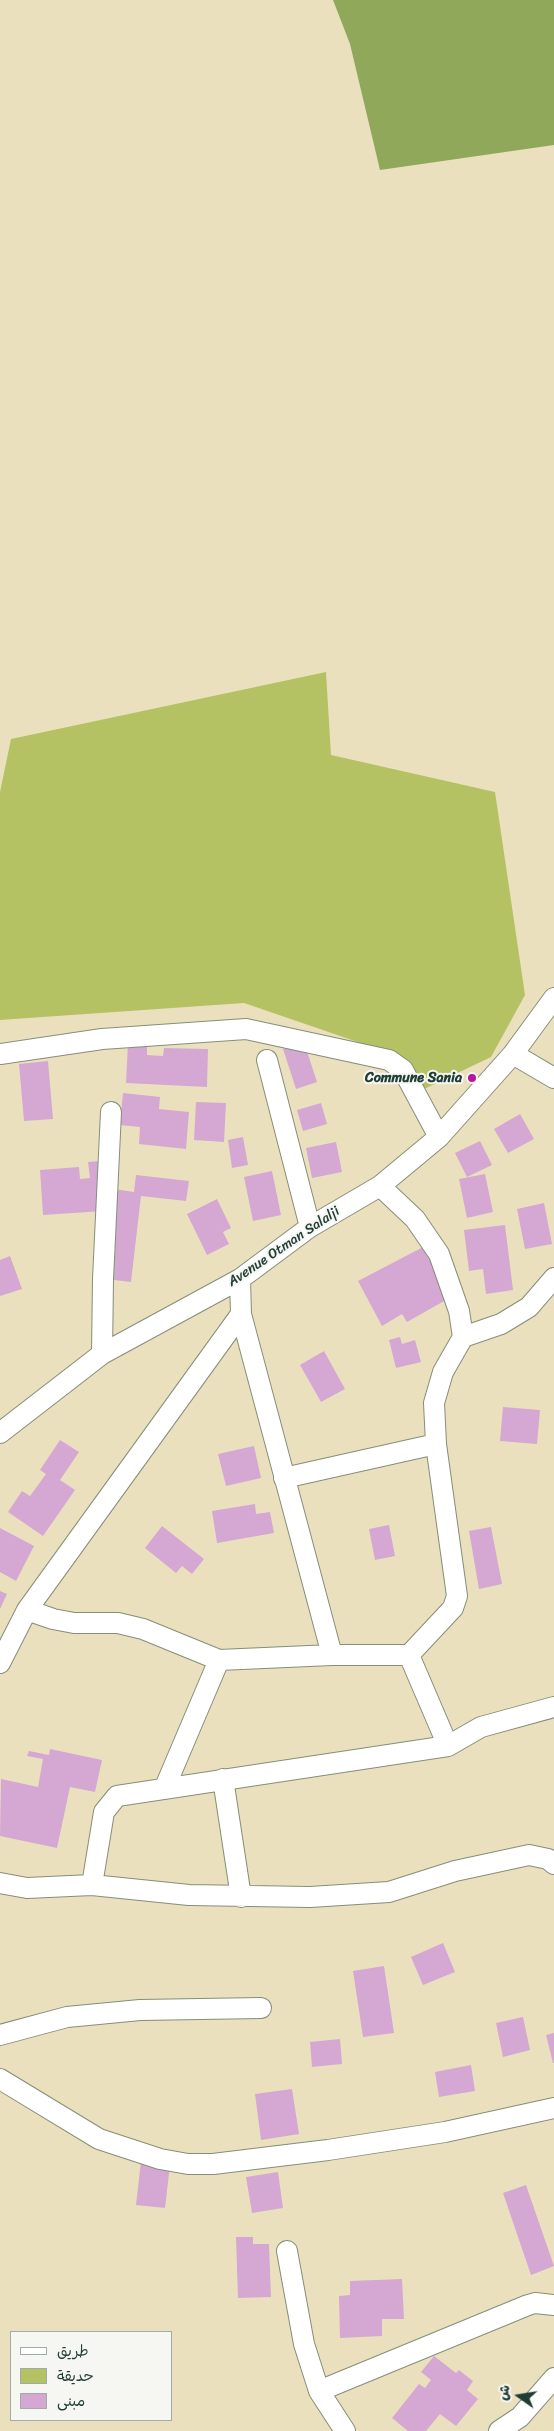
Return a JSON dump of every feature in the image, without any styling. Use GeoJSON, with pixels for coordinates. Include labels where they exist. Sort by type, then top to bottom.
{"type":"FeatureCollection","features":[{"type":"Feature","properties":{"kind":"street","name":"Avenue Otman Salalji"},"geometry":{"type":"LineString","coordinates":[[0,1433],[102,1354],[240,1279],[310,1227],[380,1186],[439,1137],[513,1054],[554,998]]}},
{"type":"Feature","properties":{"kind":"street"},"geometry":{"type":"LineString","coordinates":[[0,1054],[102,1038],[246,1029],[389,1060],[403,1070],[439,1137]]}},
{"type":"Feature","properties":{"kind":"street"},"geometry":{"type":"LineString","coordinates":[[513,1054],[554,1078]]}},
{"type":"Feature","properties":{"kind":"street"},"geometry":{"type":"LineString","coordinates":[[268,1060],[310,1227]]}},
{"type":"Feature","properties":{"kind":"street"},"geometry":{"type":"LineString","coordinates":[[102,1354],[103,1279],[111,1112]]}},
{"type":"Feature","properties":{"kind":"street"},"geometry":{"type":"LineString","coordinates":[[27,1610],[53,1619],[74,1623],[118,1623],[135,1627],[219,1660],[332,1655],[409,1655],[453,1608],[457,1596],[436,1444],[434,1403],[443,1372],[463,1337],[460,1311],[439,1254],[415,1219],[380,1186]]}},
{"type":"Feature","properties":{"kind":"street"},"geometry":{"type":"LineString","coordinates":[[463,1337],[501,1324],[529,1307],[554,1278]]}},
{"type":"Feature","properties":{"kind":"street"},"geometry":{"type":"LineString","coordinates":[[240,1279],[241,1314],[332,1655]]}},
{"type":"Feature","properties":{"kind":"street"},"geometry":{"type":"LineString","coordinates":[[0,1663],[27,1610],[241,1314]]}},
{"type":"Feature","properties":{"kind":"street"},"geometry":{"type":"LineString","coordinates":[[284,1478],[436,1444]]}},
{"type":"Feature","properties":{"kind":"street"},"geometry":{"type":"LineString","coordinates":[[409,1655],[448,1746]]}},
{"type":"Feature","properties":{"kind":"street"},"geometry":{"type":"LineString","coordinates":[[165,1787],[219,1660]]}},
{"type":"Feature","properties":{"kind":"street"},"geometry":{"type":"LineString","coordinates":[[92,1885],[104,1812],[117,1796],[165,1787],[448,1746],[481,1727],[554,1707]]}},
{"type":"Feature","properties":{"kind":"street"},"geometry":{"type":"LineString","coordinates":[[223,1779],[242,1897]]}},
{"type":"Feature","properties":{"kind":"street"},"geometry":{"type":"LineString","coordinates":[[0,1883],[27,1888],[92,1885],[189,1896],[310,1896],[389,1892],[455,1871],[528,1855],[548,1859],[554,1864]]}},
{"type":"Feature","properties":{"kind":"street"},"geometry":{"type":"LineString","coordinates":[[0,2036],[67,2017],[140,2010],[261,2008]]}},
{"type":"Feature","properties":{"kind":"street"},"geometry":{"type":"LineString","coordinates":[[0,2079],[99,2139],[160,2159],[188,2164],[229,2162],[328,2150],[445,2132],[554,2108]]}},
{"type":"Feature","properties":{"kind":"street"},"geometry":{"type":"LineString","coordinates":[[288,2251],[304,2344],[319,2391],[345,2431]]}},
{"type":"Feature","properties":{"kind":"street"},"geometry":{"type":"LineString","coordinates":[[319,2391],[535,2302],[554,2305]]}},
{"type":"Feature","properties":{"kind":"street"},"geometry":{"type":"LineString","coordinates":[[499,2431],[518,2424],[554,2378]]}},
{"type":"Feature","properties":{"kind":"green space"},"geometry":{"type":"Polygon","coordinates":[[[333,0],[554,0],[554,145],[380,170],[350,44],[333,0]]]}},
{"type":"Feature","properties":{"kind":"green space"},"geometry":{"type":"Polygon","coordinates":[[[326,672],[331,755],[495,792],[525,995],[491,1057],[420,1091],[384,1051],[244,1003],[0,1020],[0,792],[11,739],[326,672]]]}},
{"type":"Feature","properties":{"kind":"building"},"geometry":{"type":"Polygon","coordinates":[[[304,1042],[317,1082],[296,1089],[283,1049],[304,1042]]]}},
{"type":"Feature","properties":{"kind":"building"},"geometry":{"type":"Polygon","coordinates":[[[128,1043],[147,1044],[147,1055],[163,1056],[164,1048],[208,1049],[207,1087],[126,1083],[128,1043]]]}},
{"type":"Feature","properties":{"kind":"building"},"geometry":{"type":"Polygon","coordinates":[[[48,1061],[53,1119],[24,1121],[19,1064],[48,1061]]]}},
{"type":"Feature","properties":{"kind":"building"},"geometry":{"type":"Polygon","coordinates":[[[123,1093],[160,1097],[159,1109],[189,1112],[186,1149],[139,1144],[140,1127],[120,1125],[123,1093]]]}},
{"type":"Feature","properties":{"kind":"building"},"geometry":{"type":"Polygon","coordinates":[[[196,1102],[226,1103],[224,1142],[194,1140],[196,1102]]]}},
{"type":"Feature","properties":{"kind":"building"},"geometry":{"type":"Polygon","coordinates":[[[321,1103],[327,1124],[303,1131],[297,1110],[321,1103]]]}},
{"type":"Feature","properties":{"kind":"building"},"geometry":{"type":"Polygon","coordinates":[[[520,1114],[534,1139],[508,1153],[494,1129],[520,1114]]]}},
{"type":"Feature","properties":{"kind":"building"},"geometry":{"type":"Polygon","coordinates":[[[243,1137],[248,1165],[232,1168],[228,1140],[243,1137]]]}},
{"type":"Feature","properties":{"kind":"building"},"geometry":{"type":"Polygon","coordinates":[[[480,1141],[492,1165],[467,1177],[455,1153],[480,1141]]]}},
{"type":"Feature","properties":{"kind":"building"},"geometry":{"type":"Polygon","coordinates":[[[336,1142],[342,1172],[312,1178],[306,1148],[336,1142]]]}},
{"type":"Feature","properties":{"kind":"building"},"geometry":{"type":"Polygon","coordinates":[[[100,1161],[103,1211],[43,1215],[40,1170],[79,1167],[80,1179],[90,1178],[88,1162],[100,1161]]]}},
{"type":"Feature","properties":{"kind":"building"},"geometry":{"type":"Polygon","coordinates":[[[272,1171],[281,1215],[253,1221],[244,1177],[272,1171]]]}},
{"type":"Feature","properties":{"kind":"building"},"geometry":{"type":"Polygon","coordinates":[[[485,1174],[493,1212],[467,1218],[459,1179],[485,1174]]]}},
{"type":"Feature","properties":{"kind":"building"},"geometry":{"type":"Polygon","coordinates":[[[136,1175],[189,1181],[186,1201],[141,1196],[131,1282],[106,1279],[114,1189],[134,1192],[136,1175]]]}},
{"type":"Feature","properties":{"kind":"building"},"geometry":{"type":"Polygon","coordinates":[[[217,1199],[231,1228],[223,1232],[229,1244],[207,1255],[187,1214],[217,1199]]]}},
{"type":"Feature","properties":{"kind":"building"},"geometry":{"type":"Polygon","coordinates":[[[544,1203],[552,1244],[525,1249],[517,1209],[544,1203]]]}},
{"type":"Feature","properties":{"kind":"building"},"geometry":{"type":"Polygon","coordinates":[[[505,1225],[513,1290],[486,1294],[483,1269],[469,1271],[464,1230],[505,1225]]]}},
{"type":"Feature","properties":{"kind":"building"},"geometry":{"type":"Polygon","coordinates":[[[425,1246],[453,1296],[407,1322],[402,1314],[382,1326],[358,1281],[425,1246]]]}},
{"type":"Feature","properties":{"kind":"building"},"geometry":{"type":"Polygon","coordinates":[[[10,1256],[22,1289],[0,1296],[0,1260],[10,1256]]]}},
{"type":"Feature","properties":{"kind":"building"},"geometry":{"type":"Polygon","coordinates":[[[400,1337],[402,1344],[415,1340],[421,1362],[396,1368],[389,1340],[400,1337]]]}},
{"type":"Feature","properties":{"kind":"building"},"geometry":{"type":"Polygon","coordinates":[[[324,1351],[345,1389],[321,1402],[300,1365],[324,1351]]]}},
{"type":"Feature","properties":{"kind":"building"},"geometry":{"type":"Polygon","coordinates":[[[503,1407],[540,1410],[537,1444],[500,1441],[503,1407]]]}},
{"type":"Feature","properties":{"kind":"building"},"geometry":{"type":"Polygon","coordinates":[[[60,1440],[79,1452],[60,1480],[75,1490],[43,1536],[8,1512],[22,1491],[30,1496],[46,1474],[40,1470],[60,1440]]]}},
{"type":"Feature","properties":{"kind":"building"},"geometry":{"type":"Polygon","coordinates":[[[254,1446],[261,1478],[226,1486],[218,1454],[254,1446]]]}},
{"type":"Feature","properties":{"kind":"building"},"geometry":{"type":"Polygon","coordinates":[[[255,1504],[256,1514],[270,1512],[274,1533],[217,1543],[212,1511],[255,1504]]]}},
{"type":"Feature","properties":{"kind":"building"},"geometry":{"type":"Polygon","coordinates":[[[389,1525],[395,1556],[375,1560],[369,1529],[389,1525]]]}},
{"type":"Feature","properties":{"kind":"building"},"geometry":{"type":"Polygon","coordinates":[[[162,1526],[204,1559],[192,1574],[182,1566],[176,1573],[145,1548],[162,1526]]]}},
{"type":"Feature","properties":{"kind":"building"},"geometry":{"type":"Polygon","coordinates":[[[491,1527],[502,1584],[479,1589],[469,1531],[491,1527]]]}},
{"type":"Feature","properties":{"kind":"building"},"geometry":{"type":"Polygon","coordinates":[[[0,1528],[34,1546],[16,1581],[0,1572],[0,1528]]]}},
{"type":"Feature","properties":{"kind":"building"},"geometry":{"type":"Polygon","coordinates":[[[0,1591],[7,1594],[0,1609],[0,1591]]]}},
{"type":"Feature","properties":{"kind":"building"},"geometry":{"type":"Polygon","coordinates":[[[50,1749],[102,1760],[95,1792],[70,1787],[57,1848],[0,1836],[1,1779],[38,1787],[43,1759],[27,1756],[29,1751],[49,1755],[50,1749]]]}},
{"type":"Feature","properties":{"kind":"building"},"geometry":{"type":"Polygon","coordinates":[[[443,1943],[455,1972],[423,1985],[411,1957],[443,1943]]]}},
{"type":"Feature","properties":{"kind":"building"},"geometry":{"type":"Polygon","coordinates":[[[384,1966],[394,2033],[363,2037],[353,1971],[384,1966]]]}},
{"type":"Feature","properties":{"kind":"building"},"geometry":{"type":"Polygon","coordinates":[[[523,2017],[530,2050],[503,2057],[496,2023],[523,2017]]]}},
{"type":"Feature","properties":{"kind":"building"},"geometry":{"type":"Polygon","coordinates":[[[554,2033],[554,2063],[553,2063],[546,2035],[554,2033]]]}},
{"type":"Feature","properties":{"kind":"building"},"geometry":{"type":"Polygon","coordinates":[[[340,2039],[342,2064],[312,2067],[310,2042],[340,2039]]]}},
{"type":"Feature","properties":{"kind":"building"},"geometry":{"type":"Polygon","coordinates":[[[471,2065],[475,2091],[439,2097],[435,2072],[471,2065]]]}},
{"type":"Feature","properties":{"kind":"building"},"geometry":{"type":"Polygon","coordinates":[[[292,2089],[299,2134],[261,2140],[255,2094],[292,2089]]]}},
{"type":"Feature","properties":{"kind":"building"},"geometry":{"type":"Polygon","coordinates":[[[141,2161],[170,2165],[165,2208],[136,2205],[141,2161]]]}},
{"type":"Feature","properties":{"kind":"building"},"geometry":{"type":"Polygon","coordinates":[[[278,2172],[283,2208],[252,2213],[246,2177],[278,2172]]]}},
{"type":"Feature","properties":{"kind":"building"},"geometry":{"type":"Polygon","coordinates":[[[526,2185],[554,2266],[531,2275],[503,2193],[526,2185]]]}},
{"type":"Feature","properties":{"kind":"building"},"geometry":{"type":"Polygon","coordinates":[[[236,2237],[253,2237],[253,2244],[269,2244],[271,2297],[238,2298],[236,2237]]]}},
{"type":"Feature","properties":{"kind":"building"},"geometry":{"type":"Polygon","coordinates":[[[402,2279],[404,2319],[382,2319],[382,2336],[340,2338],[339,2296],[350,2295],[350,2281],[402,2279]]]}},
{"type":"Feature","properties":{"kind":"building"},"geometry":{"type":"Polygon","coordinates":[[[434,2356],[456,2373],[459,2370],[473,2381],[467,2390],[478,2399],[456,2426],[440,2414],[426,2431],[408,2431],[392,2418],[419,2384],[425,2388],[431,2380],[421,2372],[434,2356]]]}},
{"type":"Feature","properties":{"kind":"place","name":"Commune Sania"},"geometry":{"type":"Point","coordinates":[472,1078]}}]}
